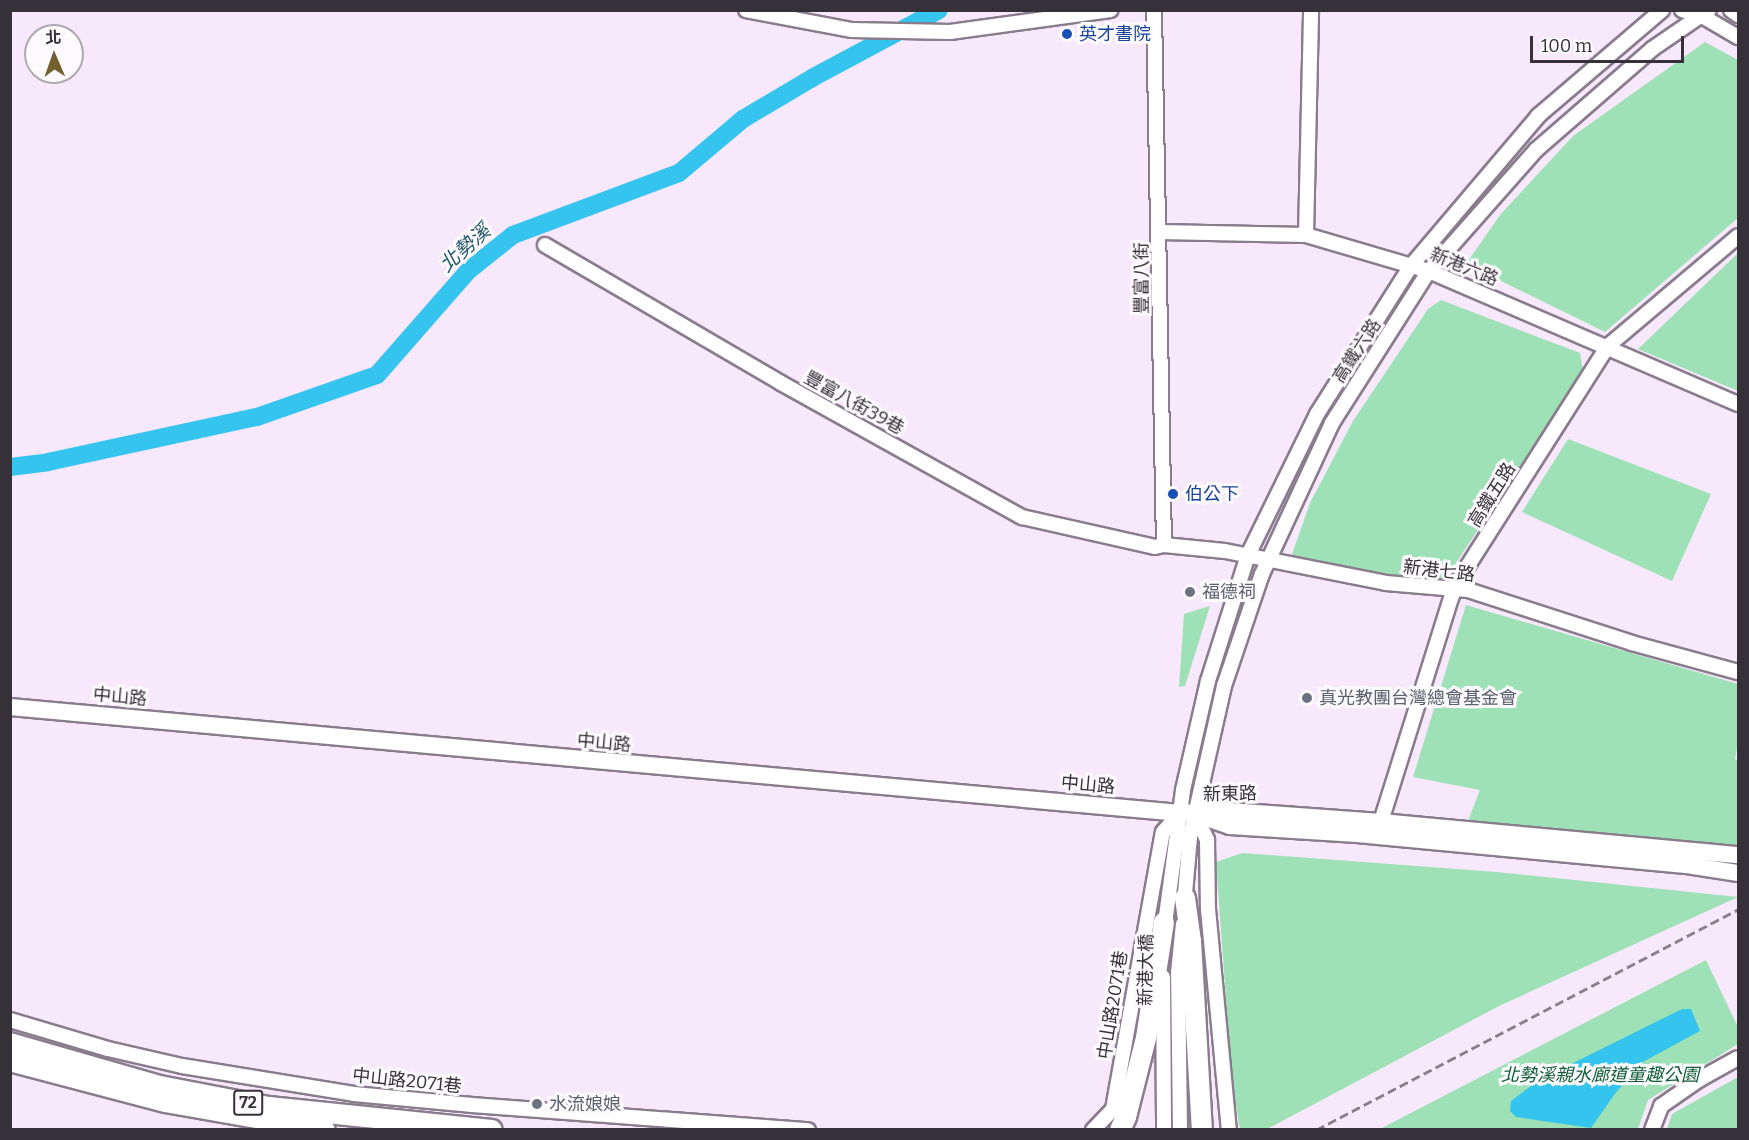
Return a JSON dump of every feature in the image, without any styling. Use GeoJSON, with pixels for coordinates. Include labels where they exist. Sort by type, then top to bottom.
{"type":"FeatureCollection","features":[{"type":"Feature","properties":{"kind":"highway"},"geometry":{"type":"LineString","coordinates":[[1185,898],[1191,941],[1202,1130]]}},
{"type":"Feature","properties":{"kind":"highway"},"geometry":{"type":"LineString","coordinates":[[1120,1130],[1126,1117],[1146,1038],[1164,922]]}},
{"type":"Feature","properties":{"kind":"highway","name":"72"},"geometry":{"type":"LineString","coordinates":[[10,1043],[160,1086],[269,1107],[492,1130]]}},
{"type":"Feature","properties":{"kind":"highway","name":"72"},"geometry":{"type":"LineString","coordinates":[[10,1061],[165,1102],[325,1130]]}},
{"type":"Feature","properties":{"kind":"main road","name":"中山路"},"geometry":{"type":"LineString","coordinates":[[10,707],[1187,814]]}},
{"type":"Feature","properties":{"kind":"main road","name":"新東路"},"geometry":{"type":"LineString","coordinates":[[1187,814],[1229,811],[1738,873]]}},
{"type":"Feature","properties":{"kind":"main road","name":"新東路"},"geometry":{"type":"LineString","coordinates":[[1378,829],[1738,855]]}},
{"type":"Feature","properties":{"kind":"street"},"geometry":{"type":"LineString","coordinates":[[746,10],[852,30],[950,32],[1111,10]]}},
{"type":"Feature","properties":{"kind":"street","name":"豐富八街"},"geometry":{"type":"LineString","coordinates":[[1154,10],[1160,232],[1164,544]]}},
{"type":"Feature","properties":{"kind":"street"},"geometry":{"type":"LineString","coordinates":[[1306,235],[1311,10]]}},
{"type":"Feature","properties":{"kind":"street","name":"高鐵六路"},"geometry":{"type":"LineString","coordinates":[[1187,814],[1208,681],[1248,555],[1317,414],[1411,266],[1538,116],[1662,10]]}},
{"type":"Feature","properties":{"kind":"street"},"geometry":{"type":"LineString","coordinates":[[1682,10],[1706,13],[1738,37]]}},
{"type":"Feature","properties":{"kind":"street"},"geometry":{"type":"LineString","coordinates":[[1731,10],[1738,15]]}},
{"type":"Feature","properties":{"kind":"street","name":"高鐵六路"},"geometry":{"type":"LineString","coordinates":[[1187,814],[1224,686],[1269,559],[1332,423],[1429,272],[1536,150],[1652,49],[1706,13]]}},
{"type":"Feature","properties":{"kind":"street","name":"新港六路"},"geometry":{"type":"LineString","coordinates":[[1160,232],[1306,235],[1411,266],[1608,346],[1738,404]]}},
{"type":"Feature","properties":{"kind":"street","name":"高鐵五路"},"geometry":{"type":"LineString","coordinates":[[1378,829],[1455,589],[1608,346],[1738,236]]}},
{"type":"Feature","properties":{"kind":"street","name":"豐富八街39巷"},"geometry":{"type":"LineString","coordinates":[[545,244],[781,383],[1022,517],[1155,547],[1164,544]]}},
{"type":"Feature","properties":{"kind":"street","name":"新港七路"},"geometry":{"type":"LineString","coordinates":[[1164,544],[1248,555],[1386,583],[1468,590],[1632,643],[1738,672]]}},
{"type":"Feature","properties":{"kind":"street"},"geometry":{"type":"LineString","coordinates":[[1187,814],[1207,840],[1208,909],[1229,1130]]}},
{"type":"Feature","properties":{"kind":"street","name":"新港大橋"},"geometry":{"type":"LineString","coordinates":[[1180,1130],[1178,973],[1185,898],[1187,814]]}},
{"type":"Feature","properties":{"kind":"street","name":"新港大橋"},"geometry":{"type":"LineString","coordinates":[[1164,1130],[1164,922],[1187,814]]}},
{"type":"Feature","properties":{"kind":"street","name":"中山路2071巷"},"geometry":{"type":"LineString","coordinates":[[1093,1130],[1113,1109],[1128,1050],[1138,962],[1163,832],[1187,814]]}},
{"type":"Feature","properties":{"kind":"street","name":"中山路2071巷"},"geometry":{"type":"LineString","coordinates":[[10,1020],[108,1049],[182,1066],[354,1094],[472,1106],[808,1130]]}},
{"type":"Feature","properties":{"kind":"street"},"geometry":{"type":"LineString","coordinates":[[1652,1130],[1662,1106],[1700,1079],[1738,1058]]}},
{"type":"Feature","properties":{"kind":"street"},"geometry":{"type":"LineString","coordinates":[[1200,1066],[1223,1070]]}},
{"type":"Feature","properties":{"kind":"green space"},"geometry":{"type":"Polygon","coordinates":[[[1705,42],[1738,60],[1738,218],[1605,332],[1466,264],[1500,215],[1573,136],[1705,42]]]}},
{"type":"Feature","properties":{"kind":"green space"},"geometry":{"type":"Polygon","coordinates":[[[1738,253],[1738,391],[1638,349],[1738,253]]]}},
{"type":"Feature","properties":{"kind":"green space"},"geometry":{"type":"Polygon","coordinates":[[[1441,300],[1580,353],[1583,371],[1456,563],[1439,584],[1319,565],[1291,557],[1310,503],[1353,421],[1428,309],[1441,300]]]}},
{"type":"Feature","properties":{"kind":"green space"},"geometry":{"type":"Polygon","coordinates":[[[1568,439],[1711,494],[1672,581],[1522,512],[1568,439]]]}},
{"type":"Feature","properties":{"kind":"green space"},"geometry":{"type":"Polygon","coordinates":[[[1466,605],[1738,684],[1738,743],[1735,759],[1738,760],[1738,847],[1468,821],[1480,790],[1413,777],[1466,605]]]}},
{"type":"Feature","properties":{"kind":"green space"},"geometry":{"type":"Polygon","coordinates":[[[1210,606],[1185,686],[1179,687],[1184,614],[1210,606]]]}},
{"type":"Feature","properties":{"kind":"green space"},"geometry":{"type":"Polygon","coordinates":[[[1242,853],[1497,872],[1738,897],[1499,1006],[1267,1129],[1240,1129],[1232,1082],[1216,862],[1242,853]]]}},
{"type":"Feature","properties":{"kind":"green space","name":"北勢溪親水廊道童趣公園"},"geometry":{"type":"Polygon","coordinates":[[[1706,960],[1738,1027],[1738,1044],[1648,1100],[1638,1129],[1378,1130],[1706,960]]]}},
{"type":"Feature","properties":{"kind":"green space"},"geometry":{"type":"Polygon","coordinates":[[[1738,1077],[1738,1129],[1667,1129],[1672,1114],[1738,1077]]]}},
{"type":"Feature","properties":{"kind":"water"},"geometry":{"type":"Polygon","coordinates":[[[1682,1009],[1691,1009],[1700,1031],[1641,1063],[1614,1095],[1591,1128],[1516,1117],[1510,1111],[1511,1101],[1539,1080],[1682,1009]]]}},
{"type":"Feature","properties":{"kind":"waterway","name":"北勢溪"},"geometry":{"type":"LineString","coordinates":[[10,467],[48,462],[257,417],[377,375],[468,271],[513,235],[679,173],[743,119],[812,78],[939,10]]}},
{"type":"Feature","properties":{"kind":"tunnel"},"geometry":{"type":"LineString","coordinates":[[1131,1051],[1200,1066]]}},
{"type":"Feature","properties":{"kind":"railway"},"geometry":{"type":"LineString","coordinates":[[1316,1130],[1738,909]]}},
{"type":"Feature","properties":{"kind":"place","name":"英才書院"},"geometry":{"type":"Point","coordinates":[1067,34]}},
{"type":"Feature","properties":{"kind":"place","name":"伯公下"},"geometry":{"type":"Point","coordinates":[1173,494]}},
{"type":"Feature","properties":{"kind":"place","name":"福德祠"},"geometry":{"type":"Point","coordinates":[1190,592]}},
{"type":"Feature","properties":{"kind":"place","name":"真光教團台灣總會基金會"},"geometry":{"type":"Point","coordinates":[1307,698]}},
{"type":"Feature","properties":{"kind":"place","name":"水流娘娘"},"geometry":{"type":"Point","coordinates":[537,1104]}}]}
